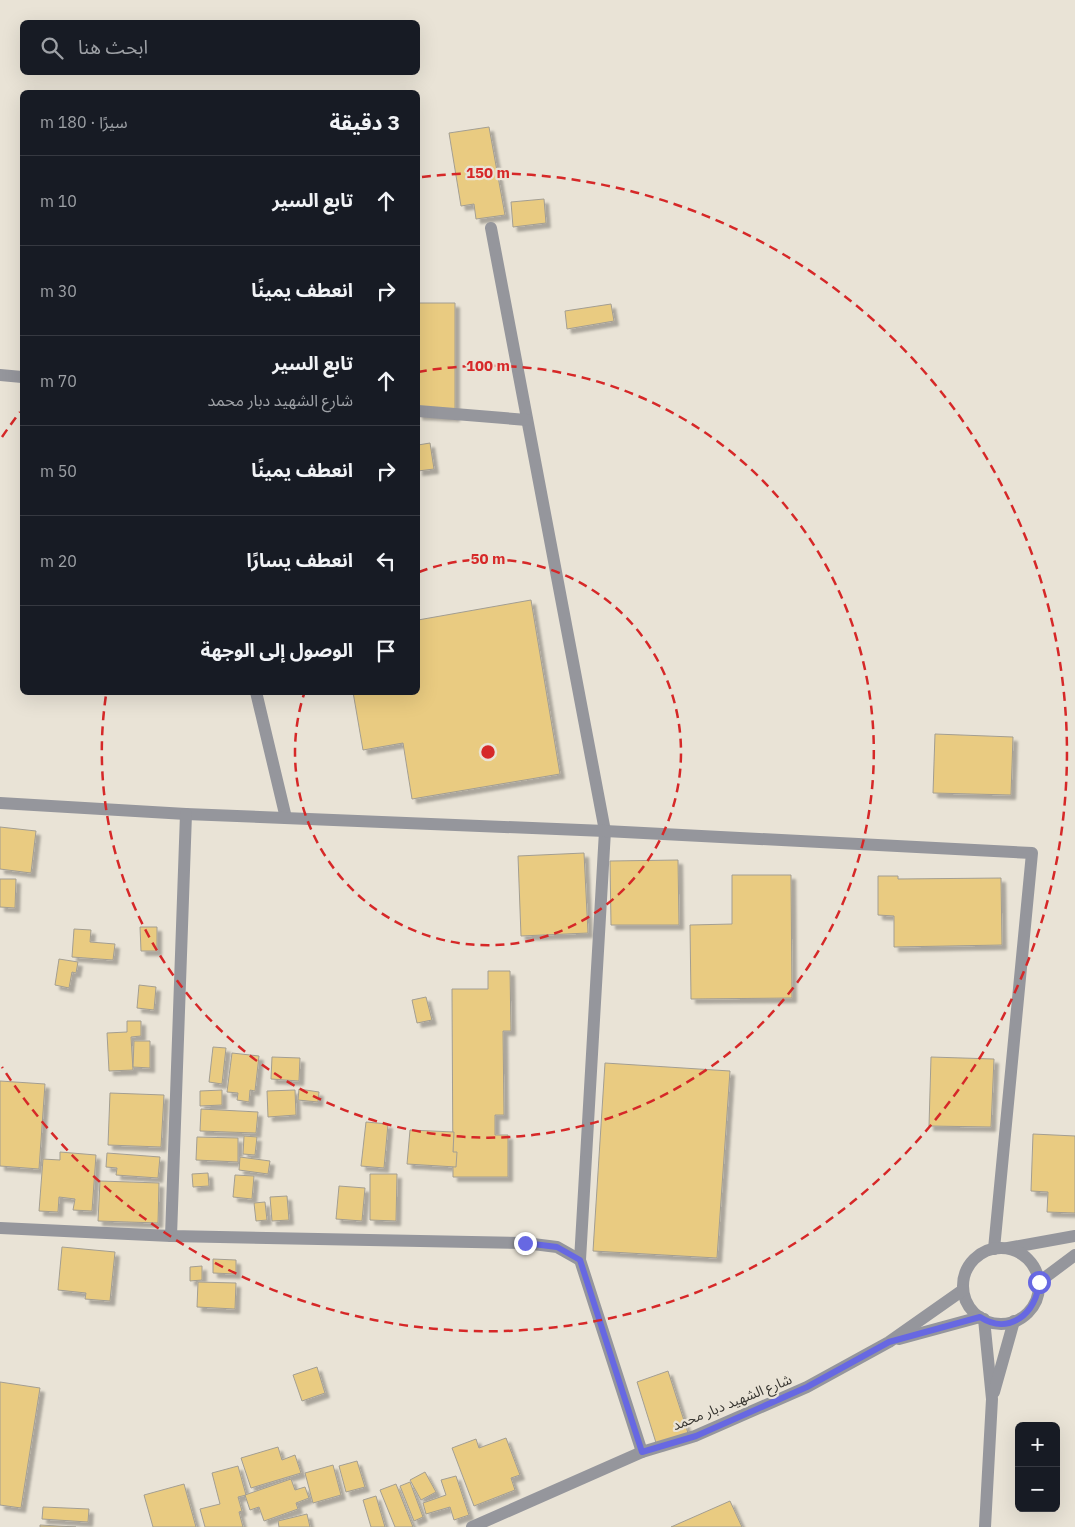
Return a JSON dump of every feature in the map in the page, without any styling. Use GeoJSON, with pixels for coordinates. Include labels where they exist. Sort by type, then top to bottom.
{"type":"FeatureCollection","features":[{"type":"Feature","properties":{"kind":"street"},"geometry":{"type":"LineString","coordinates":[[491,228],[605,831],[580,1260],[642,1452]]}},
{"type":"Feature","properties":{"kind":"street"},"geometry":{"type":"LineString","coordinates":[[0,375],[20,377]]}},
{"type":"Feature","properties":{"kind":"street"},"geometry":{"type":"LineString","coordinates":[[420,411],[527,420]]}},
{"type":"Feature","properties":{"kind":"street"},"geometry":{"type":"LineString","coordinates":[[257,695],[286,818]]}},
{"type":"Feature","properties":{"kind":"street"},"geometry":{"type":"LineString","coordinates":[[0,803],[186,814],[605,831],[1032,853],[1000,1249]]}},
{"type":"Feature","properties":{"kind":"street"},"geometry":{"type":"LineString","coordinates":[[172,1236],[186,814]]}},
{"type":"Feature","properties":{"kind":"street"},"geometry":{"type":"LineString","coordinates":[[0,1228],[172,1236],[525,1243],[557,1247],[580,1260]]}},
{"type":"Feature","properties":{"kind":"street"},"geometry":{"type":"LineString","coordinates":[[1000,1249],[1018,1252],[1028,1259],[1036,1270],[1039,1282],[1038,1294],[1033,1306],[1025,1315],[1014,1321],[1004,1323],[982,1318],[972,1310],[966,1300],[964,1279],[971,1264],[984,1253],[1000,1249],[1075,1236]]}},
{"type":"Feature","properties":{"kind":"street"},"geometry":{"type":"LineString","coordinates":[[1039,1282],[1075,1255]]}},
{"type":"Feature","properties":{"kind":"street"},"geometry":{"type":"LineString","coordinates":[[889,1342],[964,1290]]}},
{"type":"Feature","properties":{"kind":"street"},"geometry":{"type":"LineString","coordinates":[[889,1342],[982,1318]]}},
{"type":"Feature","properties":{"kind":"street"},"geometry":{"type":"LineString","coordinates":[[982,1318],[992,1399],[984,1527]]}},
{"type":"Feature","properties":{"kind":"street"},"geometry":{"type":"LineString","coordinates":[[992,1399],[1014,1321]]}},
{"type":"Feature","properties":{"kind":"street","name":"شارع الشهيد دبار محمد"},"geometry":{"type":"LineString","coordinates":[[472,1527],[642,1452],[696,1436],[807,1387],[889,1342]]}},
{"type":"Feature","properties":{"kind":"building"},"geometry":{"type":"Polygon","coordinates":[[[489,127],[505,215],[476,219],[474,204],[461,206],[449,133],[489,127]]]}},
{"type":"Feature","properties":{"kind":"building"},"geometry":{"type":"Polygon","coordinates":[[[544,199],[546,223],[513,227],[511,202],[544,199]]]}},
{"type":"Feature","properties":{"kind":"building"},"geometry":{"type":"Polygon","coordinates":[[[420,303],[455,303],[455,417],[420,415],[420,303]]]}},
{"type":"Feature","properties":{"kind":"building"},"geometry":{"type":"Polygon","coordinates":[[[611,304],[614,321],[567,329],[565,311],[611,304]]]}},
{"type":"Feature","properties":{"kind":"building"},"geometry":{"type":"Polygon","coordinates":[[[430,443],[434,469],[420,471],[420,445],[430,443]]]}},
{"type":"Feature","properties":{"kind":"building"},"geometry":{"type":"Polygon","coordinates":[[[531,600],[560,774],[412,799],[403,743],[363,750],[354,695],[420,695],[420,620],[531,600]]]}},
{"type":"Feature","properties":{"kind":"building"},"geometry":{"type":"Polygon","coordinates":[[[935,734],[1013,737],[1011,795],[933,793],[935,734]]]}},
{"type":"Feature","properties":{"kind":"building"},"geometry":{"type":"Polygon","coordinates":[[[0,827],[36,831],[31,873],[0,869],[0,827]]]}},
{"type":"Feature","properties":{"kind":"building"},"geometry":{"type":"Polygon","coordinates":[[[584,853],[588,933],[521,936],[518,856],[584,853]]]}},
{"type":"Feature","properties":{"kind":"building"},"geometry":{"type":"Polygon","coordinates":[[[678,860],[679,925],[611,925],[610,861],[678,860]]]}},
{"type":"Feature","properties":{"kind":"building"},"geometry":{"type":"Polygon","coordinates":[[[732,875],[791,875],[792,998],[691,999],[690,925],[732,924],[732,875]]]}},
{"type":"Feature","properties":{"kind":"building"},"geometry":{"type":"Polygon","coordinates":[[[878,876],[898,876],[898,879],[1001,878],[1002,945],[894,947],[894,916],[878,915],[878,876]]]}},
{"type":"Feature","properties":{"kind":"building"},"geometry":{"type":"Polygon","coordinates":[[[0,879],[16,879],[15,908],[0,907],[0,879]]]}},
{"type":"Feature","properties":{"kind":"building"},"geometry":{"type":"Polygon","coordinates":[[[140,927],[157,927],[157,951],[141,951],[140,927]]]}},
{"type":"Feature","properties":{"kind":"building"},"geometry":{"type":"Polygon","coordinates":[[[74,929],[91,930],[90,942],[115,944],[113,960],[72,957],[74,929]]]}},
{"type":"Feature","properties":{"kind":"building"},"geometry":{"type":"Polygon","coordinates":[[[59,959],[78,962],[76,973],[72,972],[69,988],[55,985],[59,959]]]}},
{"type":"Feature","properties":{"kind":"building"},"geometry":{"type":"Polygon","coordinates":[[[488,971],[510,971],[511,1031],[503,1031],[504,1115],[495,1115],[495,1135],[508,1135],[508,1177],[453,1177],[452,989],[488,989],[488,971]]]}},
{"type":"Feature","properties":{"kind":"building"},"geometry":{"type":"Polygon","coordinates":[[[139,985],[156,987],[154,1010],[137,1008],[139,985]]]}},
{"type":"Feature","properties":{"kind":"building"},"geometry":{"type":"Polygon","coordinates":[[[426,997],[432,1020],[417,1023],[412,1000],[426,997]]]}},
{"type":"Feature","properties":{"kind":"building"},"geometry":{"type":"Polygon","coordinates":[[[127,1021],[141,1021],[141,1036],[131,1037],[133,1070],[109,1071],[107,1033],[127,1032],[127,1021]]]}},
{"type":"Feature","properties":{"kind":"building"},"geometry":{"type":"Polygon","coordinates":[[[134,1041],[150,1041],[150,1068],[133,1067],[134,1041]]]}},
{"type":"Feature","properties":{"kind":"building"},"geometry":{"type":"Polygon","coordinates":[[[213,1047],[226,1048],[222,1084],[209,1082],[213,1047]]]}},
{"type":"Feature","properties":{"kind":"building"},"geometry":{"type":"Polygon","coordinates":[[[232,1053],[259,1056],[255,1091],[250,1090],[249,1102],[237,1100],[238,1093],[227,1092],[232,1053]]]}},
{"type":"Feature","properties":{"kind":"building"},"geometry":{"type":"Polygon","coordinates":[[[272,1057],[300,1058],[299,1081],[271,1079],[272,1057]]]}},
{"type":"Feature","properties":{"kind":"building"},"geometry":{"type":"Polygon","coordinates":[[[931,1057],[994,1059],[991,1127],[929,1126],[931,1057]]]}},
{"type":"Feature","properties":{"kind":"building"},"geometry":{"type":"Polygon","coordinates":[[[605,1063],[730,1071],[717,1258],[593,1251],[605,1063]]]}},
{"type":"Feature","properties":{"kind":"building"},"geometry":{"type":"Polygon","coordinates":[[[0,1081],[45,1084],[39,1169],[0,1166],[0,1081]]]}},
{"type":"Feature","properties":{"kind":"building"},"geometry":{"type":"Polygon","coordinates":[[[299,1089],[319,1092],[318,1102],[298,1100],[299,1089]]]}},
{"type":"Feature","properties":{"kind":"building"},"geometry":{"type":"Polygon","coordinates":[[[222,1090],[222,1105],[200,1106],[200,1091],[222,1090]]]}},
{"type":"Feature","properties":{"kind":"building"},"geometry":{"type":"Polygon","coordinates":[[[295,1090],[296,1115],[268,1117],[267,1091],[295,1090]]]}},
{"type":"Feature","properties":{"kind":"building"},"geometry":{"type":"Polygon","coordinates":[[[110,1093],[164,1095],[161,1147],[108,1145],[110,1093]]]}},
{"type":"Feature","properties":{"kind":"building"},"geometry":{"type":"Polygon","coordinates":[[[201,1109],[258,1112],[256,1133],[200,1131],[201,1109]]]}},
{"type":"Feature","properties":{"kind":"building"},"geometry":{"type":"Polygon","coordinates":[[[366,1122],[388,1124],[384,1168],[361,1166],[366,1122]]]}},
{"type":"Feature","properties":{"kind":"building"},"geometry":{"type":"Polygon","coordinates":[[[410,1130],[454,1132],[453,1152],[457,1152],[456,1167],[407,1164],[410,1130]]]}},
{"type":"Feature","properties":{"kind":"building"},"geometry":{"type":"Polygon","coordinates":[[[1033,1134],[1075,1136],[1075,1213],[1047,1212],[1048,1192],[1031,1191],[1033,1134]]]}},
{"type":"Feature","properties":{"kind":"building"},"geometry":{"type":"Polygon","coordinates":[[[244,1136],[257,1137],[255,1155],[243,1154],[244,1136]]]}},
{"type":"Feature","properties":{"kind":"building"},"geometry":{"type":"Polygon","coordinates":[[[197,1137],[238,1138],[238,1162],[196,1160],[197,1137]]]}},
{"type":"Feature","properties":{"kind":"building"},"geometry":{"type":"Polygon","coordinates":[[[60,1152],[96,1155],[92,1211],[73,1210],[75,1199],[59,1197],[58,1212],[39,1211],[43,1159],[60,1160],[60,1152]]]}},
{"type":"Feature","properties":{"kind":"building"},"geometry":{"type":"Polygon","coordinates":[[[107,1153],[160,1157],[158,1178],[116,1175],[117,1168],[106,1167],[107,1153]]]}},
{"type":"Feature","properties":{"kind":"building"},"geometry":{"type":"Polygon","coordinates":[[[240,1157],[270,1161],[268,1174],[239,1170],[240,1157]]]}},
{"type":"Feature","properties":{"kind":"building"},"geometry":{"type":"Polygon","coordinates":[[[208,1173],[209,1186],[193,1187],[192,1174],[208,1173]]]}},
{"type":"Feature","properties":{"kind":"building"},"geometry":{"type":"Polygon","coordinates":[[[370,1174],[397,1174],[396,1221],[370,1220],[370,1174]]]}},
{"type":"Feature","properties":{"kind":"building"},"geometry":{"type":"Polygon","coordinates":[[[235,1175],[254,1176],[252,1199],[233,1197],[235,1175]]]}},
{"type":"Feature","properties":{"kind":"building"},"geometry":{"type":"Polygon","coordinates":[[[100,1181],[159,1183],[158,1223],[98,1221],[100,1181]]]}},
{"type":"Feature","properties":{"kind":"building"},"geometry":{"type":"Polygon","coordinates":[[[339,1186],[365,1188],[362,1221],[336,1219],[339,1186]]]}},
{"type":"Feature","properties":{"kind":"building"},"geometry":{"type":"Polygon","coordinates":[[[287,1196],[289,1220],[272,1221],[270,1197],[287,1196]]]}},
{"type":"Feature","properties":{"kind":"building"},"geometry":{"type":"Polygon","coordinates":[[[265,1202],[267,1220],[256,1221],[254,1203],[265,1202]]]}},
{"type":"Feature","properties":{"kind":"building"},"geometry":{"type":"Polygon","coordinates":[[[62,1247],[115,1252],[110,1301],[85,1299],[86,1293],[58,1290],[62,1247]]]}},
{"type":"Feature","properties":{"kind":"building"},"geometry":{"type":"Polygon","coordinates":[[[213,1259],[236,1260],[236,1274],[213,1273],[213,1259]]]}},
{"type":"Feature","properties":{"kind":"building"},"geometry":{"type":"Polygon","coordinates":[[[202,1266],[202,1280],[190,1281],[190,1267],[202,1266]]]}},
{"type":"Feature","properties":{"kind":"building"},"geometry":{"type":"Polygon","coordinates":[[[198,1282],[236,1283],[235,1309],[197,1307],[198,1282]]]}},
{"type":"Feature","properties":{"kind":"building"},"geometry":{"type":"Polygon","coordinates":[[[317,1367],[325,1393],[302,1401],[293,1375],[317,1367]]]}},
{"type":"Feature","properties":{"kind":"building"},"geometry":{"type":"Polygon","coordinates":[[[668,1371],[689,1436],[657,1446],[637,1382],[668,1371]]]}},
{"type":"Feature","properties":{"kind":"building"},"geometry":{"type":"Polygon","coordinates":[[[0,1382],[40,1388],[21,1508],[0,1505],[0,1382]]]}},
{"type":"Feature","properties":{"kind":"building"},"geometry":{"type":"Polygon","coordinates":[[[506,1438],[520,1475],[511,1478],[515,1490],[474,1506],[452,1448],[476,1439],[479,1448],[506,1438]]]}},
{"type":"Feature","properties":{"kind":"building"},"geometry":{"type":"Polygon","coordinates":[[[278,1447],[282,1460],[295,1455],[301,1473],[251,1488],[241,1458],[278,1447]]]}},
{"type":"Feature","properties":{"kind":"building"},"geometry":{"type":"Polygon","coordinates":[[[357,1461],[365,1487],[346,1492],[339,1466],[357,1461]]]}},
{"type":"Feature","properties":{"kind":"building"},"geometry":{"type":"Polygon","coordinates":[[[333,1465],[341,1495],[313,1503],[305,1473],[333,1465]]]}},
{"type":"Feature","properties":{"kind":"building"},"geometry":{"type":"Polygon","coordinates":[[[238,1466],[246,1495],[238,1497],[242,1511],[239,1512],[243,1527],[205,1527],[200,1509],[220,1504],[212,1473],[238,1466]]]}},
{"type":"Feature","properties":{"kind":"building"},"geometry":{"type":"Polygon","coordinates":[[[425,1472],[436,1492],[421,1500],[410,1480],[425,1472]]]}},
{"type":"Feature","properties":{"kind":"building"},"geometry":{"type":"Polygon","coordinates":[[[456,1476],[469,1515],[454,1520],[450,1507],[426,1514],[423,1503],[446,1495],[441,1480],[456,1476]]]}},
{"type":"Feature","properties":{"kind":"building"},"geometry":{"type":"Polygon","coordinates":[[[291,1479],[295,1490],[305,1487],[309,1498],[296,1503],[298,1509],[264,1521],[259,1507],[250,1510],[245,1495],[291,1479]]]}},
{"type":"Feature","properties":{"kind":"building"},"geometry":{"type":"Polygon","coordinates":[[[410,1482],[423,1517],[414,1521],[400,1486],[410,1482]]]}},
{"type":"Feature","properties":{"kind":"building"},"geometry":{"type":"Polygon","coordinates":[[[184,1484],[196,1527],[153,1527],[144,1495],[184,1484]]]}},
{"type":"Feature","properties":{"kind":"building"},"geometry":{"type":"Polygon","coordinates":[[[396,1484],[413,1527],[395,1527],[380,1490],[396,1484]]]}},
{"type":"Feature","properties":{"kind":"building"},"geometry":{"type":"Polygon","coordinates":[[[376,1496],[385,1527],[371,1527],[363,1500],[376,1496]]]}},
{"type":"Feature","properties":{"kind":"building"},"geometry":{"type":"Polygon","coordinates":[[[730,1501],[742,1527],[671,1527],[730,1501]]]}},
{"type":"Feature","properties":{"kind":"building"},"geometry":{"type":"Polygon","coordinates":[[[43,1507],[89,1509],[88,1522],[42,1519],[43,1507]]]}},
{"type":"Feature","properties":{"kind":"building"},"geometry":{"type":"Polygon","coordinates":[[[307,1514],[310,1527],[279,1527],[278,1521],[307,1514]]]}},
{"type":"Feature","properties":{"kind":"building"},"geometry":{"type":"Polygon","coordinates":[[[40,1525],[76,1527],[40,1527],[40,1525]]]}},
{"type":"Feature","properties":{"kind":"route"},"geometry":{"type":"LineString","coordinates":[[525,1243],[557,1247],[580,1260],[642,1452],[696,1436],[807,1387],[889,1342],[980,1317],[994,1323],[1014,1321],[1025,1315],[1033,1306],[1038,1294],[1039,1282]]}}]}
